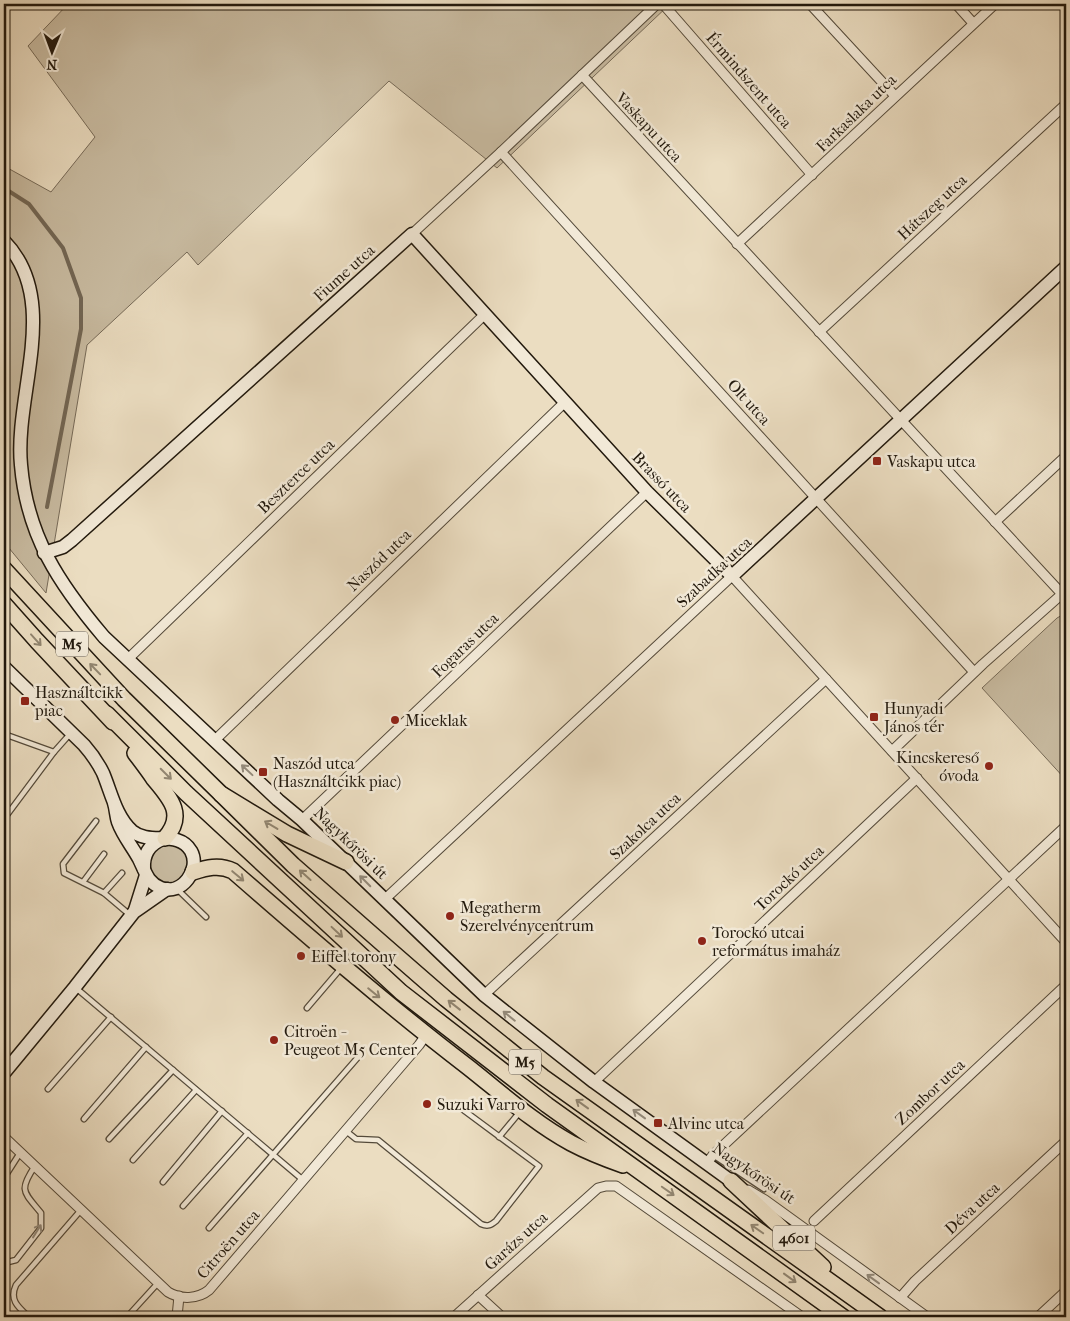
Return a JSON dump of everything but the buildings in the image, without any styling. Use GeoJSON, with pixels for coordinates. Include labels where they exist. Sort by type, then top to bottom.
{"type":"FeatureCollection","features":[{"type":"Feature","properties":{"kind":"main road","name":"Brassó utca"},"geometry":{"type":"LineString","coordinates":[[412,234],[647,492],[732,576]]}},
{"type":"Feature","properties":{"kind":"main road","name":"Fiume utca"},"geometry":{"type":"LineString","coordinates":[[44,553],[63,547],[72,540],[412,234]]}},
{"type":"Feature","properties":{"kind":"main road","name":"Nagykőrösi út"},"geometry":{"type":"LineString","coordinates":[[4,241],[13,252],[21,267],[32,299],[33,326],[21,432],[21,465],[31,518],[44,553],[54,570],[94,625],[104,637],[278,800],[302,820],[484,995],[594,1082],[710,1159],[731,1181]]}},
{"type":"Feature","properties":{"kind":"main road","name":"Szabadka utca"},"geometry":{"type":"LineString","coordinates":[[732,576],[902,421],[1066,267]]}},
{"type":"Feature","properties":{"kind":"main road","name":"M5"},"geometry":{"type":"LineString","coordinates":[[4,569],[96,670],[220,794],[293,865],[446,999],[543,1076],[880,1317]]}},
{"type":"Feature","properties":{"kind":"main road","name":"M5"},"geometry":{"type":"LineString","coordinates":[[4,604],[37,642],[186,794],[401,992],[547,1105],[843,1317]]}},
{"type":"Feature","properties":{"kind":"main road"},"geometry":{"type":"LineString","coordinates":[[4,667],[84,745],[98,763],[114,803],[132,831],[141,836],[178,840],[190,849],[193,856],[192,872],[188,880],[133,914],[5,1070]]}},
{"type":"Feature","properties":{"kind":"main road"},"geometry":{"type":"LineString","coordinates":[[107,714],[171,801],[175,814],[172,829],[164,839],[153,843],[147,851],[144,863],[145,872],[133,914]]}},
{"type":"Feature","properties":{"kind":"main road"},"geometry":{"type":"LineString","coordinates":[[220,794],[287,834],[346,862]]}},
{"type":"Feature","properties":{"kind":"main road"},"geometry":{"type":"LineString","coordinates":[[114,803],[123,833],[145,872],[155,885],[171,889]]}},
{"type":"Feature","properties":{"kind":"main road"},"geometry":{"type":"LineString","coordinates":[[192,872],[212,867],[222,867],[233,871],[342,966],[426,1035],[522,1108],[571,1143],[593,1154],[644,1173]]}},
{"type":"Feature","properties":{"kind":"main road","name":"4601"},"geometry":{"type":"LineString","coordinates":[[731,1181],[792,1236],[854,1298]]}},
{"type":"Feature","properties":{"kind":"street","name":"Fiume utca"},"geometry":{"type":"LineString","coordinates":[[412,234],[657,4]]}},
{"type":"Feature","properties":{"kind":"street","name":"Érmindszent utca"},"geometry":{"type":"LineString","coordinates":[[663,4],[812,175]]}},
{"type":"Feature","properties":{"kind":"street"},"geometry":{"type":"LineString","coordinates":[[810,4],[895,96]]}},
{"type":"Feature","properties":{"kind":"street"},"geometry":{"type":"LineString","coordinates":[[956,4],[974,23]]}},
{"type":"Feature","properties":{"kind":"street","name":"Farkaslaka utca"},"geometry":{"type":"LineString","coordinates":[[737,244],[995,4]]}},
{"type":"Feature","properties":{"kind":"street","name":"Vaskapu utca"},"geometry":{"type":"LineString","coordinates":[[582,76],[1064,596]]}},
{"type":"Feature","properties":{"kind":"street","name":"Hátszeg utca"},"geometry":{"type":"LineString","coordinates":[[818,332],[1066,104]]}},
{"type":"Feature","properties":{"kind":"street","name":"Olt utca"},"geometry":{"type":"LineString","coordinates":[[501,152],[974,672]]}},
{"type":"Feature","properties":{"kind":"street","name":"Beszterce utca"},"geometry":{"type":"LineString","coordinates":[[128,659],[484,315]]}},
{"type":"Feature","properties":{"kind":"street","name":"Naszód utca"},"geometry":{"type":"LineString","coordinates":[[215,740],[565,402]]}},
{"type":"Feature","properties":{"kind":"street"},"geometry":{"type":"LineString","coordinates":[[995,522],[1066,456]]}},
{"type":"Feature","properties":{"kind":"street","name":"Fogaras utca"},"geometry":{"type":"LineString","coordinates":[[302,820],[647,492]]}},
{"type":"Feature","properties":{"kind":"street","name":"Brassó utca"},"geometry":{"type":"LineString","coordinates":[[732,576],[892,751]]}},
{"type":"Feature","properties":{"kind":"street","name":"Szabadka utca"},"geometry":{"type":"LineString","coordinates":[[384,900],[732,576]]}},
{"type":"Feature","properties":{"kind":"street"},"geometry":{"type":"LineString","coordinates":[[1064,596],[974,672],[892,751],[1066,942]]}},
{"type":"Feature","properties":{"kind":"street","name":"Szakolca utca"},"geometry":{"type":"LineString","coordinates":[[484,995],[826,679]]}},
{"type":"Feature","properties":{"kind":"street","name":"Torockó utca"},"geometry":{"type":"LineString","coordinates":[[594,1082],[917,778]]}},
{"type":"Feature","properties":{"kind":"street"},"geometry":{"type":"LineString","coordinates":[[710,1159],[1066,826]]}},
{"type":"Feature","properties":{"kind":"street","name":"Zombor utca"},"geometry":{"type":"LineString","coordinates":[[814,1221],[1066,985]]}},
{"type":"Feature","properties":{"kind":"street","name":"Citroën utca"},"geometry":{"type":"LineString","coordinates":[[178,1296],[198,1296],[210,1290],[426,1035]]}},
{"type":"Feature","properties":{"kind":"street"},"geometry":{"type":"LineString","coordinates":[[4,1137],[168,1292],[178,1296],[177,1317]]}},
{"type":"Feature","properties":{"kind":"street","name":"Déva utca"},"geometry":{"type":"LineString","coordinates":[[900,1298],[1066,1140]]}},
{"type":"Feature","properties":{"kind":"street","name":"Nagykőrösi út"},"geometry":{"type":"LineString","coordinates":[[731,1181],[765,1200],[927,1317]]}},
{"type":"Feature","properties":{"kind":"street","name":"Garázs utca"},"geometry":{"type":"LineString","coordinates":[[454,1317],[602,1187],[616,1186],[802,1317]]}},
{"type":"Feature","properties":{"kind":"street"},"geometry":{"type":"LineString","coordinates":[[1038,1317],[1066,1291]]}},
{"type":"Feature","properties":{"kind":"street"},"geometry":{"type":"LineString","coordinates":[[478,1296],[502,1317]]}},
{"type":"Feature","properties":{"kind":"lane"},"geometry":{"type":"LineString","coordinates":[[4,819],[71,732]]}},
{"type":"Feature","properties":{"kind":"lane"},"geometry":{"type":"LineString","coordinates":[[4,734],[54,752]]}},
{"type":"Feature","properties":{"kind":"lane"},"geometry":{"type":"LineString","coordinates":[[96,821],[63,864],[64,873],[104,893],[133,914]]}},
{"type":"Feature","properties":{"kind":"lane"},"geometry":{"type":"LineString","coordinates":[[83,882],[104,854]]}},
{"type":"Feature","properties":{"kind":"lane"},"geometry":{"type":"LineString","coordinates":[[104,893],[122,873]]}},
{"type":"Feature","properties":{"kind":"lane"},"geometry":{"type":"LineString","coordinates":[[171,889],[206,917]]}},
{"type":"Feature","properties":{"kind":"lane"},"geometry":{"type":"LineString","coordinates":[[307,1008],[342,966]]}},
{"type":"Feature","properties":{"kind":"lane"},"geometry":{"type":"LineString","coordinates":[[75,987],[303,1180]]}},
{"type":"Feature","properties":{"kind":"lane"},"geometry":{"type":"LineString","coordinates":[[48,1089],[111,1017]]}},
{"type":"Feature","properties":{"kind":"lane"},"geometry":{"type":"LineString","coordinates":[[84,1119],[146,1047]]}},
{"type":"Feature","properties":{"kind":"lane"},"geometry":{"type":"LineString","coordinates":[[209,1228],[360,1055]]}},
{"type":"Feature","properties":{"kind":"lane"},"geometry":{"type":"LineString","coordinates":[[109,1139],[174,1070]]}},
{"type":"Feature","properties":{"kind":"lane"},"geometry":{"type":"LineString","coordinates":[[133,1160],[196,1090]]}},
{"type":"Feature","properties":{"kind":"lane"},"geometry":{"type":"LineString","coordinates":[[500,1137],[522,1108]]}},
{"type":"Feature","properties":{"kind":"lane"},"geometry":{"type":"LineString","coordinates":[[345,1130],[356,1139],[378,1140],[481,1224],[486,1226],[492,1225],[539,1166],[462,1109]]}},
{"type":"Feature","properties":{"kind":"lane"},"geometry":{"type":"LineString","coordinates":[[163,1182],[222,1111]]}},
{"type":"Feature","properties":{"kind":"lane"},"geometry":{"type":"LineString","coordinates":[[183,1206],[248,1133]]}},
{"type":"Feature","properties":{"kind":"lane"},"geometry":{"type":"LineString","coordinates":[[4,1178],[20,1153]]}},
{"type":"Feature","properties":{"kind":"lane"},"geometry":{"type":"LineString","coordinates":[[710,1159],[764,1189]]}},
{"type":"Feature","properties":{"kind":"lane"},"geometry":{"type":"LineString","coordinates":[[4,1263],[16,1260],[41,1228],[41,1214],[26,1196],[23,1188],[24,1183],[35,1166]]}},
{"type":"Feature","properties":{"kind":"lane"},"geometry":{"type":"LineString","coordinates":[[28,1317],[16,1305],[13,1291],[16,1285],[81,1210]]}},
{"type":"Feature","properties":{"kind":"lane"},"geometry":{"type":"LineString","coordinates":[[127,1317],[159,1283]]}},
{"type":"Feature","properties":{"kind":"shaded area"},"geometry":{"type":"Polygon","coordinates":[[[68,4],[670,4],[497,168],[389,81],[198,265],[187,252],[87,345],[46,593],[4,542],[4,166],[51,192],[95,137],[28,46],[68,4]]]}},
{"type":"Feature","properties":{"kind":"shaded area"},"geometry":{"type":"Polygon","coordinates":[[[1066,613],[1066,780],[982,688],[1057,618],[1066,613]]]}},
{"type":"Feature","properties":{"kind":"shaded area"},"geometry":{"type":"Polygon","coordinates":[[[169,845],[182,851],[188,864],[182,877],[169,883],[156,877],[150,864],[156,851],[169,845]]]}},
{"type":"Feature","properties":{"kind":"waterway"},"geometry":{"type":"LineString","coordinates":[[4,188],[29,204],[63,248],[81,298],[81,329],[47,507]]}},
{"type":"Feature","properties":{"kind":"place","name":"Vaskapu utca"},"geometry":{"type":"Point","coordinates":[877,461]}},
{"type":"Feature","properties":{"kind":"place","name":"Használtcikk piac"},"geometry":{"type":"Point","coordinates":[25,701]}},
{"type":"Feature","properties":{"kind":"place","name":"Hunyadi János tér"},"geometry":{"type":"Point","coordinates":[874,717]}},
{"type":"Feature","properties":{"kind":"place","name":"Miceklak"},"geometry":{"type":"Point","coordinates":[395,720]}},
{"type":"Feature","properties":{"kind":"place","name":"Kincskereső óvoda"},"geometry":{"type":"Point","coordinates":[989,766]}},
{"type":"Feature","properties":{"kind":"place","name":"Naszód utca (Használtcikk piac)"},"geometry":{"type":"Point","coordinates":[263,772]}},
{"type":"Feature","properties":{"kind":"place","name":"Megatherm Szerelvénycentrum"},"geometry":{"type":"Point","coordinates":[450,916]}},
{"type":"Feature","properties":{"kind":"place","name":"Torockó utcai református imaház"},"geometry":{"type":"Point","coordinates":[702,941]}},
{"type":"Feature","properties":{"kind":"place","name":"Eiffel torony"},"geometry":{"type":"Point","coordinates":[301,956]}},
{"type":"Feature","properties":{"kind":"place","name":"Citroën - Peugeot M5 Center"},"geometry":{"type":"Point","coordinates":[274,1040]}},
{"type":"Feature","properties":{"kind":"place","name":"Suzuki Varro"},"geometry":{"type":"Point","coordinates":[427,1104]}},
{"type":"Feature","properties":{"kind":"place","name":"Alvinc utca"},"geometry":{"type":"Point","coordinates":[658,1123]}}]}
